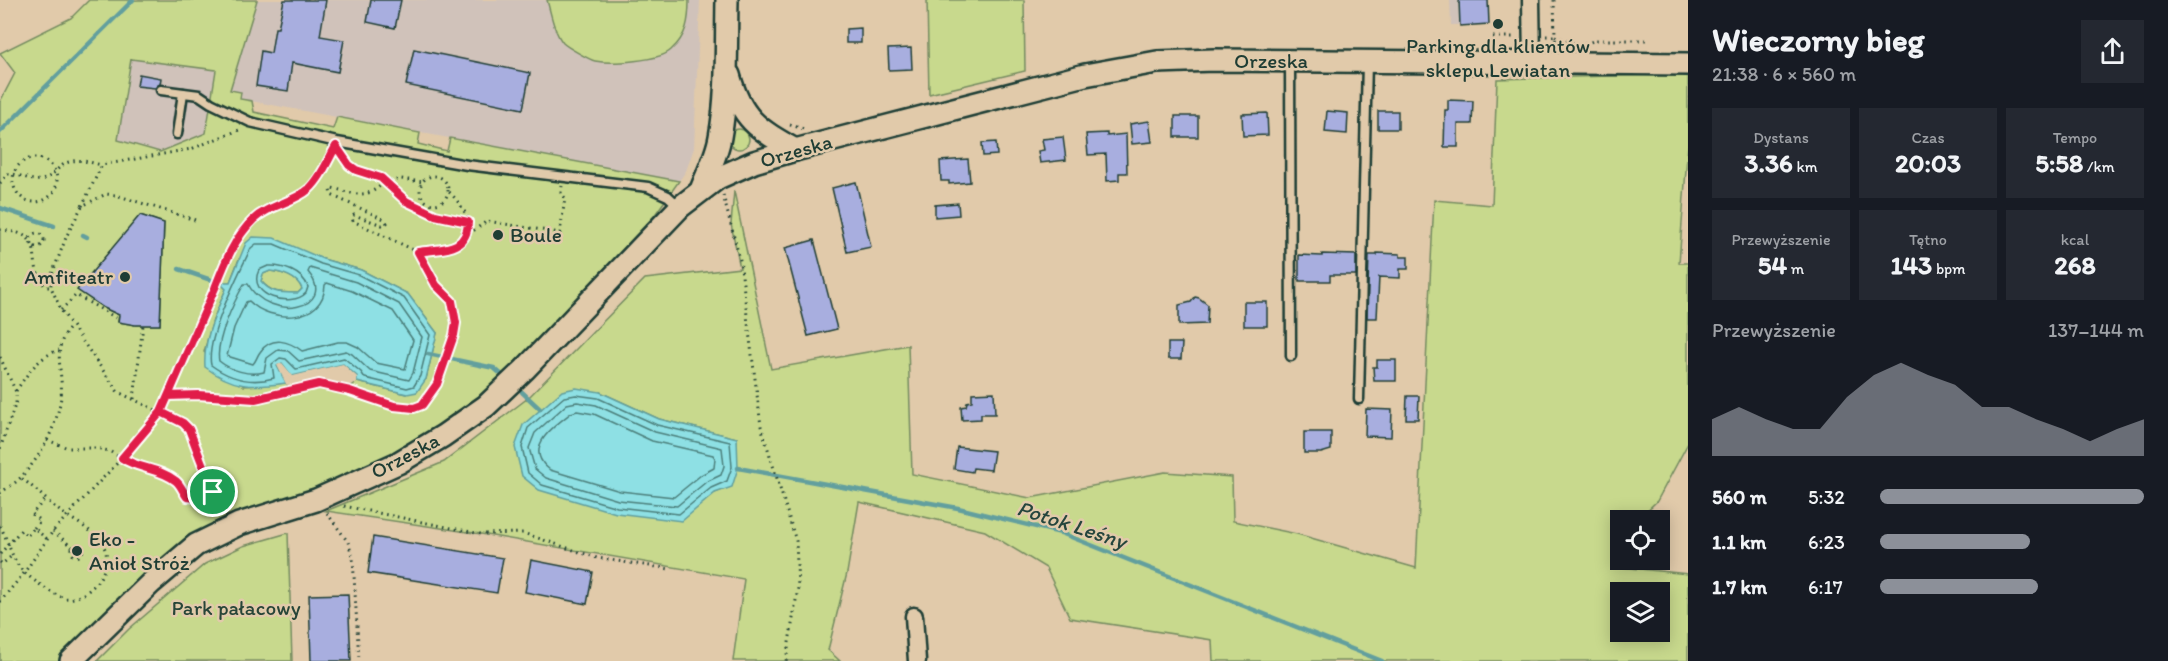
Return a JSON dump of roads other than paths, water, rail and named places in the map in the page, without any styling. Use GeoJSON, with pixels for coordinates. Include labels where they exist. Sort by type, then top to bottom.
{"type":"FeatureCollection","features":[{"type":"Feature","properties":{"kind":"street"},"geometry":{"type":"LineString","coordinates":[[701,190],[714,159],[721,133],[726,63],[727,0]]}},
{"type":"Feature","properties":{"kind":"street"},"geometry":{"type":"LineString","coordinates":[[1531,0],[1532,62]]}},
{"type":"Feature","properties":{"kind":"street","name":"Orzeska"},"geometry":{"type":"LineString","coordinates":[[71,661],[151,582],[196,545],[239,524],[316,500],[398,464],[486,406],[525,369],[680,207],[701,190],[724,187],[746,165],[795,150],[1085,75],[1157,62],[1688,64]]}},
{"type":"Feature","properties":{"kind":"street"},"geometry":{"type":"LineString","coordinates":[[726,63],[739,103],[752,122],[763,132],[795,150]]}},
{"type":"Feature","properties":{"kind":"street"},"geometry":{"type":"LineString","coordinates":[[738,116],[752,122],[758,146],[746,165],[726,155],[721,133],[729,119],[738,116]]}},
{"type":"Feature","properties":{"kind":"street"},"geometry":{"type":"LineString","coordinates":[[914,616],[917,661]]}},
{"type":"Feature","properties":{"kind":"lane"},"geometry":{"type":"LineString","coordinates":[[1290,61],[1292,356]]}},
{"type":"Feature","properties":{"kind":"lane"},"geometry":{"type":"LineString","coordinates":[[1359,399],[1368,62]]}},
{"type":"Feature","properties":{"kind":"lane"},"geometry":{"type":"LineString","coordinates":[[161,90],[199,95],[250,122],[337,142],[467,165],[648,187],[668,196],[680,207]]}},
{"type":"Feature","properties":{"kind":"lane"},"geometry":{"type":"LineString","coordinates":[[177,134],[183,93]]}},
{"type":"Feature","properties":{"kind":"water"},"geometry":{"type":"Polygon","coordinates":[[[253,237],[274,238],[323,259],[361,270],[408,294],[437,333],[426,379],[417,392],[407,394],[357,382],[357,376],[343,364],[292,376],[282,363],[277,366],[286,383],[263,386],[234,383],[205,367],[208,337],[226,289],[222,285],[224,282],[230,282],[246,243],[253,237]],[[270,271],[263,274],[261,281],[269,288],[287,293],[298,293],[302,289],[293,278],[270,271]]]}},
{"type":"Feature","properties":{"kind":"water"},"geometry":{"type":"Polygon","coordinates":[[[576,388],[600,392],[659,419],[737,438],[738,468],[732,487],[715,493],[682,521],[616,513],[539,490],[522,476],[515,447],[523,425],[562,391],[576,388]]]}},
{"type":"Feature","properties":{"kind":"waterway"},"geometry":{"type":"LineString","coordinates":[[0,132],[133,0]]}},
{"type":"Feature","properties":{"kind":"waterway"},"geometry":{"type":"LineString","coordinates":[[0,208],[54,226]]}},
{"type":"Feature","properties":{"kind":"waterway"},"geometry":{"type":"LineString","coordinates":[[83,235],[87,237]]}},
{"type":"Feature","properties":{"kind":"waterway"},"geometry":{"type":"LineString","coordinates":[[179,269],[214,281]]}},
{"type":"Feature","properties":{"kind":"waterway"},"geometry":{"type":"LineString","coordinates":[[428,354],[494,368],[502,375]]}},
{"type":"Feature","properties":{"kind":"waterway"},"geometry":{"type":"LineString","coordinates":[[522,392],[540,409]]}},
{"type":"Feature","properties":{"kind":"waterway","name":"Potok Leśny"},"geometry":{"type":"LineString","coordinates":[[738,468],[958,508],[1061,533],[1382,661]]}},
{"type":"Feature","properties":{"kind":"place","name":"Parking dla klientów sklepu Lewiatan"},"geometry":{"type":"Point","coordinates":[1498,24]}},
{"type":"Feature","properties":{"kind":"place","name":"Boule"},"geometry":{"type":"Point","coordinates":[498,235]}},
{"type":"Feature","properties":{"kind":"place","name":"Amfiteatr"},"geometry":{"type":"Point","coordinates":[125,277]}},
{"type":"Feature","properties":{"kind":"place","name":"Eko - Anioł Stróż"},"geometry":{"type":"Point","coordinates":[77,551]}},
{"type":"Feature","properties":{"kind":"park label","name":"Park pałacowy"},"geometry":{"type":"Point","coordinates":[236,608]}}]}
